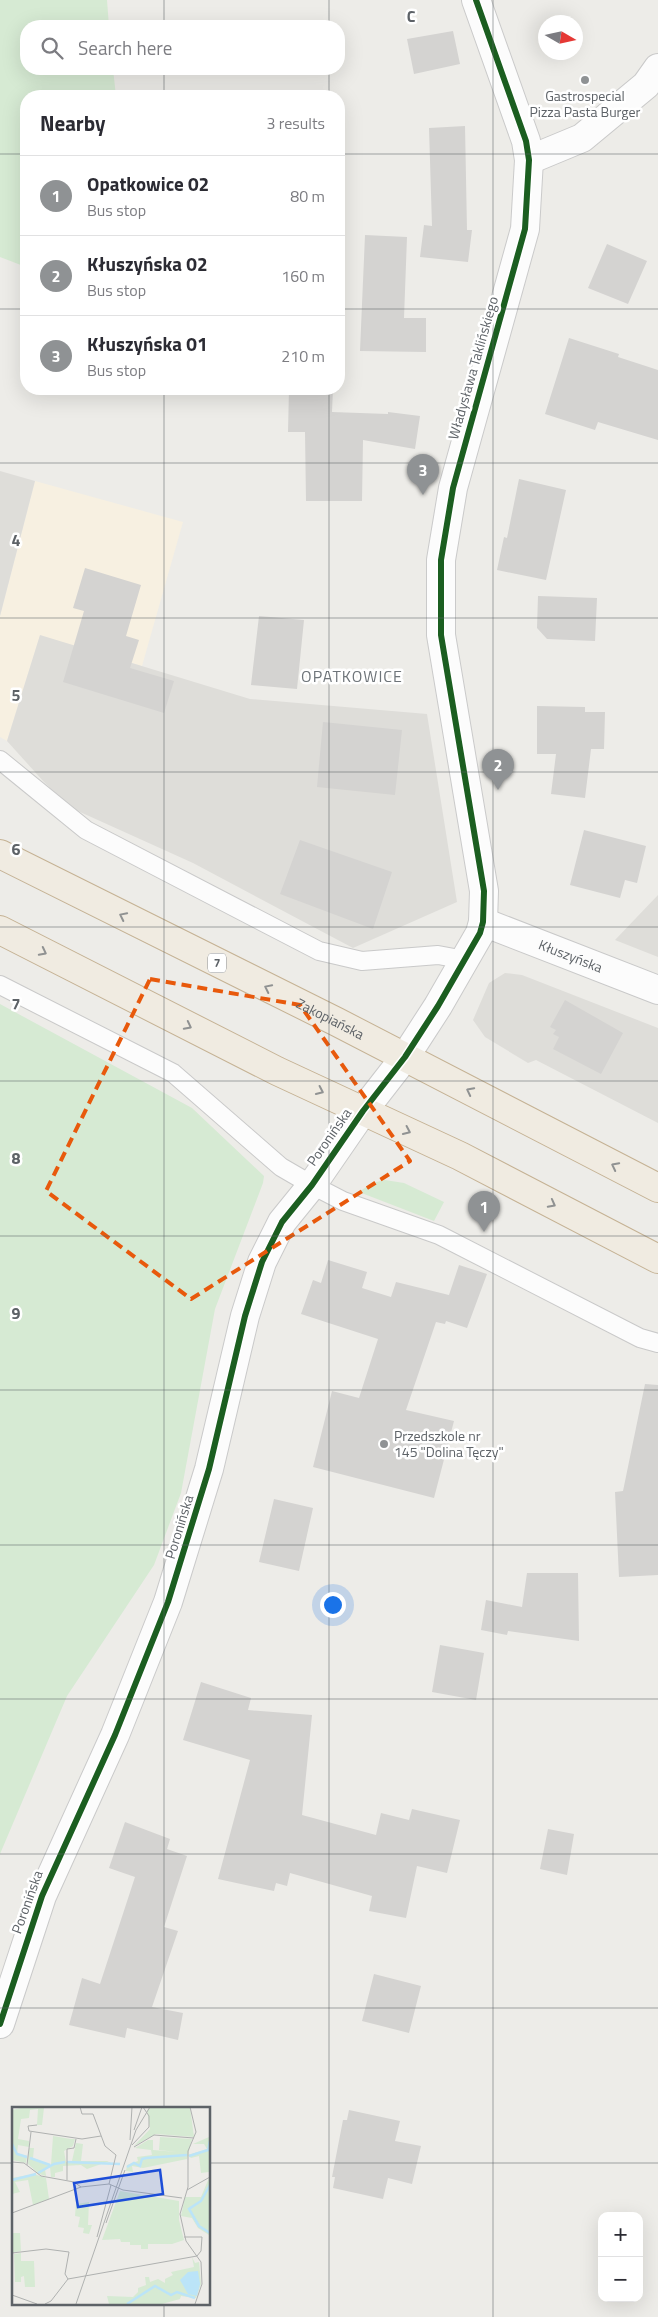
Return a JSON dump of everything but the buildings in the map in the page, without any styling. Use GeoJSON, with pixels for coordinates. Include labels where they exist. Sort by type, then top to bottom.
{"type":"FeatureCollection","features":[{"type":"Feature","properties":{"kind":"highway","name":"Zakopiańska"},"geometry":{"type":"LineString","coordinates":[[0,854],[405,1057],[658,1188]]}},
{"type":"Feature","properties":{"kind":"highway"},"geometry":{"type":"LineString","coordinates":[[0,930],[277,1071],[460,1156],[658,1260]]}},
{"type":"Feature","properties":{"kind":"street","name":"Władysława Taklińskiego"},"geometry":{"type":"LineString","coordinates":[[405,1057],[465,960],[483,922],[484,891],[440,635],[441,560],[452,488],[525,228],[529,160],[526,141],[476,0]]}},
{"type":"Feature","properties":{"kind":"street"},"geometry":{"type":"LineString","coordinates":[[529,160],[582,138],[646,85],[658,68]]}},
{"type":"Feature","properties":{"kind":"street","name":"Kłuszyńska"},"geometry":{"type":"LineString","coordinates":[[483,922],[658,990]]}},
{"type":"Feature","properties":{"kind":"street","name":"Poronińska"},"geometry":{"type":"LineString","coordinates":[[0,2024],[42,1896],[115,1735],[168,1602],[209,1469],[245,1316],[262,1262],[282,1222],[312,1185],[363,1111],[405,1057]]}},
{"type":"Feature","properties":{"kind":"lane"},"geometry":{"type":"LineString","coordinates":[[0,760],[86,830],[319,951],[362,960],[438,955],[465,960]]}},
{"type":"Feature","properties":{"kind":"lane"},"geometry":{"type":"LineString","coordinates":[[0,985],[173,1073],[281,1167],[312,1185],[343,1200],[439,1235],[640,1338],[658,1343]]}},
{"type":"Feature","properties":{"kind":"highlighted area"},"geometry":{"type":"Polygon","coordinates":[[[150,979],[300,1005],[410,1161],[191,1299],[46,1191],[150,979]]]}},
{"type":"Feature","properties":{"kind":"shaded area"},"geometry":{"type":"Polygon","coordinates":[[[0,471],[35,481],[0,616],[0,471]]]}},
{"type":"Feature","properties":{"kind":"shaded area"},"geometry":{"type":"Polygon","coordinates":[[[35,481],[183,522],[142,666],[40,636],[7,741],[0,737],[0,616],[35,481]]]}},
{"type":"Feature","properties":{"kind":"shaded area"},"geometry":{"type":"Polygon","coordinates":[[[40,635],[250,699],[427,714],[457,902],[353,948],[193,863],[69,807],[7,741],[40,635]]]}},
{"type":"Feature","properties":{"kind":"shaded area"},"geometry":{"type":"Polygon","coordinates":[[[658,895],[658,957],[615,940],[658,895]]]}},
{"type":"Feature","properties":{"kind":"shaded area"},"geometry":{"type":"Polygon","coordinates":[[[505,973],[522,975],[658,1028],[658,1123],[536,1060],[528,1063],[485,1037],[473,1020],[489,983],[505,973]]]}},
{"type":"Feature","properties":{"kind":"green space"},"geometry":{"type":"Polygon","coordinates":[[[0,0],[107,0],[109,20],[20,20],[20,75],[114,75],[115,90],[20,90],[20,265],[0,257],[0,0]]]}},
{"type":"Feature","properties":{"kind":"green space"},"geometry":{"type":"Polygon","coordinates":[[[0,1004],[192,1108],[264,1176],[215,1309],[181,1493],[154,1565],[67,1696],[0,1854],[0,1004]]]}},
{"type":"Feature","properties":{"kind":"green space"},"geometry":{"type":"Polygon","coordinates":[[[385,1180],[404,1183],[444,1202],[434,1221],[359,1192],[372,1183],[385,1180]]]}},
{"type":"Feature","properties":{"kind":"cycle path"},"geometry":{"type":"LineString","coordinates":[[0,2024],[42,1896],[115,1735],[168,1602],[209,1469],[245,1316],[262,1262],[282,1222],[312,1185],[363,1111],[405,1057],[438,1006],[480,933],[483,922],[484,891],[441,635],[441,560],[453,488],[525,229],[529,160],[526,141],[476,0]]}},
{"type":"Feature","properties":{"kind":"place","name":"Gastrospecial Pizza Pasta Burger"},"geometry":{"type":"Point","coordinates":[585,80]}},
{"type":"Feature","properties":{"kind":"place","name":"Kłuszyńska 01"},"geometry":{"type":"Point","coordinates":[423,495]}},
{"type":"Feature","properties":{"kind":"place","name":"Kłuszyńska 02"},"geometry":{"type":"Point","coordinates":[498,790]}},
{"type":"Feature","properties":{"kind":"place","name":"Opatkowice 02"},"geometry":{"type":"Point","coordinates":[484,1232]}},
{"type":"Feature","properties":{"kind":"place","name":"Przedszkole nr 145 \"Dolina Tęczy\""},"geometry":{"type":"Point","coordinates":[384,1444]}},
{"type":"Feature","properties":{"kind":"district","name":"OPATKOWICE"},"geometry":{"type":"Point","coordinates":[352,676]}}]}
